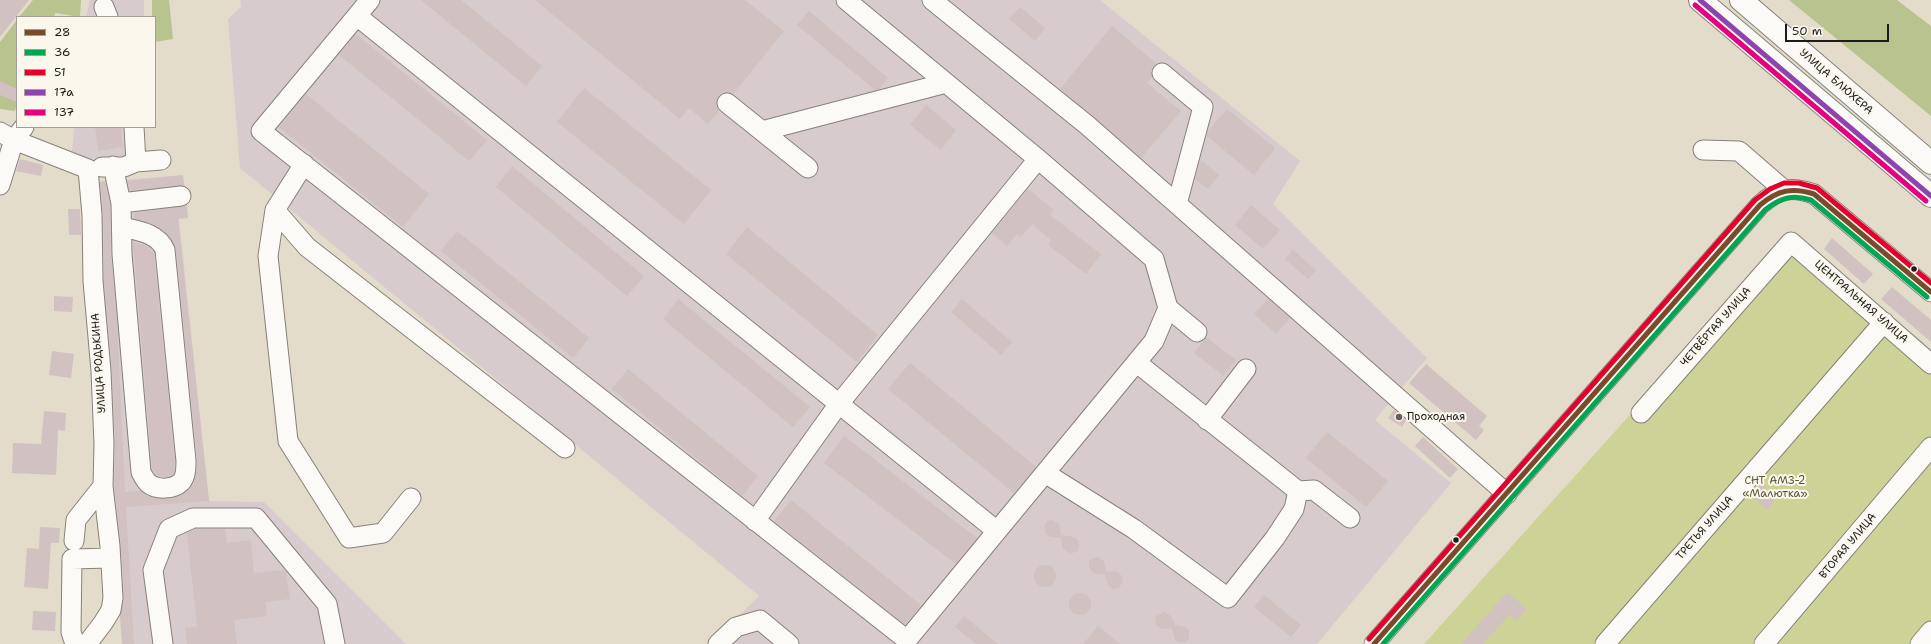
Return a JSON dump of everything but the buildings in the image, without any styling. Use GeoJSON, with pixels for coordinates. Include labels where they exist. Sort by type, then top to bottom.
{"type":"FeatureCollection","features":[{"type":"Feature","properties":{"kind":"main road"},"geometry":{"type":"LineString","coordinates":[[1700,0],[1931,196]]}},
{"type":"Feature","properties":{"kind":"main road","name":"УЛИЦА БЛЮХЕРА"},"geometry":{"type":"LineString","coordinates":[[1741,0],[1931,163]]}},
{"type":"Feature","properties":{"kind":"street"},"geometry":{"type":"LineString","coordinates":[[370,0],[261,131],[907,640],[1137,363],[1154,341],[1168,308]]}},
{"type":"Feature","properties":{"kind":"street"},"geometry":{"type":"LineString","coordinates":[[846,0],[1038,159],[1154,259],[1168,308],[1197,332]]}},
{"type":"Feature","properties":{"kind":"street"},"geometry":{"type":"LineString","coordinates":[[932,0],[1087,125],[1507,494]]}},
{"type":"Feature","properties":{"kind":"street"},"geometry":{"type":"LineString","coordinates":[[357,16],[997,531]]}},
{"type":"Feature","properties":{"kind":"street"},"geometry":{"type":"LineString","coordinates":[[1162,73],[1203,107],[1177,204]]}},
{"type":"Feature","properties":{"kind":"street"},"geometry":{"type":"LineString","coordinates":[[762,130],[946,83]]}},
{"type":"Feature","properties":{"kind":"street"},"geometry":{"type":"LineString","coordinates":[[727,103],[808,168]]}},
{"type":"Feature","properties":{"kind":"street"},"geometry":{"type":"LineString","coordinates":[[134,128],[136,162]]}},
{"type":"Feature","properties":{"kind":"street"},"geometry":{"type":"LineString","coordinates":[[0,185],[13,133],[88,169],[113,166],[124,167],[136,162],[161,160]]}},
{"type":"Feature","properties":{"kind":"street"},"geometry":{"type":"LineString","coordinates":[[1703,150],[1739,152],[1784,190]]}},
{"type":"Feature","properties":{"kind":"street"},"geometry":{"type":"LineString","coordinates":[[755,521],[838,404],[1038,159]]}},
{"type":"Feature","properties":{"kind":"street"},"geometry":{"type":"LineString","coordinates":[[304,164],[275,210],[268,256],[288,441],[349,538],[382,533],[411,498]]}},
{"type":"Feature","properties":{"kind":"street"},"geometry":{"type":"LineString","coordinates":[[113,166],[121,203],[122,254],[141,472],[147,482],[154,487],[171,487],[181,483],[186,473],[186,461],[165,250],[162,242],[155,236],[122,228]]}},
{"type":"Feature","properties":{"kind":"street","name":"УЛИЦА РОДЬКИНА"},"geometry":{"type":"LineString","coordinates":[[86,644],[103,623],[111,610],[113,598],[103,486],[104,444],[101,371],[93,281],[92,215],[88,169]]}},
{"type":"Feature","properties":{"kind":"street"},"geometry":{"type":"LineString","coordinates":[[1374,644],[1760,205],[1770,196],[1784,190],[1799,189],[1814,194],[1931,292]]}},
{"type":"Feature","properties":{"kind":"street"},"geometry":{"type":"LineString","coordinates":[[121,203],[181,196]]}},
{"type":"Feature","properties":{"kind":"street"},"geometry":{"type":"LineString","coordinates":[[275,210],[307,247],[565,448]]}},
{"type":"Feature","properties":{"kind":"street","name":"ЦЕНТРАЛЬНАЯ УЛИЦА"},"geometry":{"type":"LineString","coordinates":[[1790,242],[1931,364]]}},
{"type":"Feature","properties":{"kind":"street","name":"ЧЕТВЁРТАЯ УЛИЦА"},"geometry":{"type":"LineString","coordinates":[[1641,413],[1790,242]]}},
{"type":"Feature","properties":{"kind":"street","name":"ТРЕТЬЯ УЛИЦА"},"geometry":{"type":"LineString","coordinates":[[1605,644],[1884,322]]}},
{"type":"Feature","properties":{"kind":"street"},"geometry":{"type":"LineString","coordinates":[[1137,363],[1298,491],[1314,490],[1350,518]]}},
{"type":"Feature","properties":{"kind":"street"},"geometry":{"type":"LineString","coordinates":[[1207,420],[1246,369]]}},
{"type":"Feature","properties":{"kind":"street","name":"ВТОРАЯ УЛИЦА"},"geometry":{"type":"LineString","coordinates":[[1764,644],[1931,447]]}},
{"type":"Feature","properties":{"kind":"street"},"geometry":{"type":"LineString","coordinates":[[1045,473],[1134,529],[1228,598],[1275,538],[1294,509],[1298,491]]}},
{"type":"Feature","properties":{"kind":"street"},"geometry":{"type":"LineString","coordinates":[[74,541],[76,520],[103,486]]}},
{"type":"Feature","properties":{"kind":"street"},"geometry":{"type":"LineString","coordinates":[[163,644],[153,570],[169,529],[193,518],[256,518],[327,604],[334,644]]}},
{"type":"Feature","properties":{"kind":"street"},"geometry":{"type":"LineString","coordinates":[[75,644],[71,632],[72,559],[110,558]]}},
{"type":"Feature","properties":{"kind":"street"},"geometry":{"type":"LineString","coordinates":[[718,644],[736,627],[760,620],[789,644]]}},
{"type":"Feature","properties":{"kind":"street"},"geometry":{"type":"LineString","coordinates":[[1920,644],[1931,631]]}},
{"type":"Feature","properties":{"kind":"shaded area"},"geometry":{"type":"Polygon","coordinates":[[[90,0],[144,0],[144,16],[86,16],[90,0]]]}},
{"type":"Feature","properties":{"kind":"shaded area"},"geometry":{"type":"Polygon","coordinates":[[[240,0],[1100,0],[1300,161],[1273,204],[1427,358],[1375,420],[1451,483],[1317,644],[710,644],[759,596],[240,168],[228,19],[241,7],[240,0]]]}},
{"type":"Feature","properties":{"kind":"shaded area"},"geometry":{"type":"Polygon","coordinates":[[[74,128],[144,128],[144,155],[93,160],[72,152],[74,128]]]}},
{"type":"Feature","properties":{"kind":"shaded area"},"geometry":{"type":"Polygon","coordinates":[[[183,175],[188,218],[179,219],[209,501],[264,502],[406,644],[122,644],[97,182],[183,175]]]}},
{"type":"Feature","properties":{"kind":"green space"},"geometry":{"type":"Polygon","coordinates":[[[33,0],[81,0],[80,16],[55,13],[54,16],[20,16],[33,0]]]}},
{"type":"Feature","properties":{"kind":"green space"},"geometry":{"type":"Polygon","coordinates":[[[152,0],[169,0],[173,39],[156,42],[156,16],[152,16],[152,0]]]}},
{"type":"Feature","properties":{"kind":"green space"},"geometry":{"type":"Polygon","coordinates":[[[1789,0],[1897,0],[1931,26],[1931,116],[1789,0]]]}},
{"type":"Feature","properties":{"kind":"green space"},"geometry":{"type":"Polygon","coordinates":[[[16,21],[15,111],[0,109],[0,42],[16,21]]]}},
{"type":"Feature","properties":{"kind":"green space","name":"СНТ АМЗ-2 «Малютка»"},"geometry":{"type":"Polygon","coordinates":[[[1795,231],[1931,361],[1931,644],[1424,644],[1795,231]]]}},
{"type":"Feature","properties":{"kind":"transit line","name":"17a"},"geometry":{"type":"LineString","coordinates":[[1700,0],[1931,196]]}},
{"type":"Feature","properties":{"kind":"transit line","name":"137"},"geometry":{"type":"LineString","coordinates":[[1695,5],[1926,201]]}},
{"type":"Feature","properties":{"kind":"transit line","name":"51"},"geometry":{"type":"LineString","coordinates":[[1369,639],[1755,200],[1770,189],[1784,183],[1799,183],[1817,188],[1931,283]]}},
{"type":"Feature","properties":{"kind":"transit line","name":"28"},"geometry":{"type":"LineString","coordinates":[[1374,644],[1760,205],[1773,196],[1792,190],[1814,194],[1931,292]]}},
{"type":"Feature","properties":{"kind":"transit line","name":"36"},"geometry":{"type":"LineString","coordinates":[[1383,644],[1765,210],[1771,206],[1781,200],[1792,197],[1811,200],[1927,297]]}},
{"type":"Feature","properties":{"kind":"place","name":"Проходная"},"geometry":{"type":"Point","coordinates":[1399,417]}}]}
